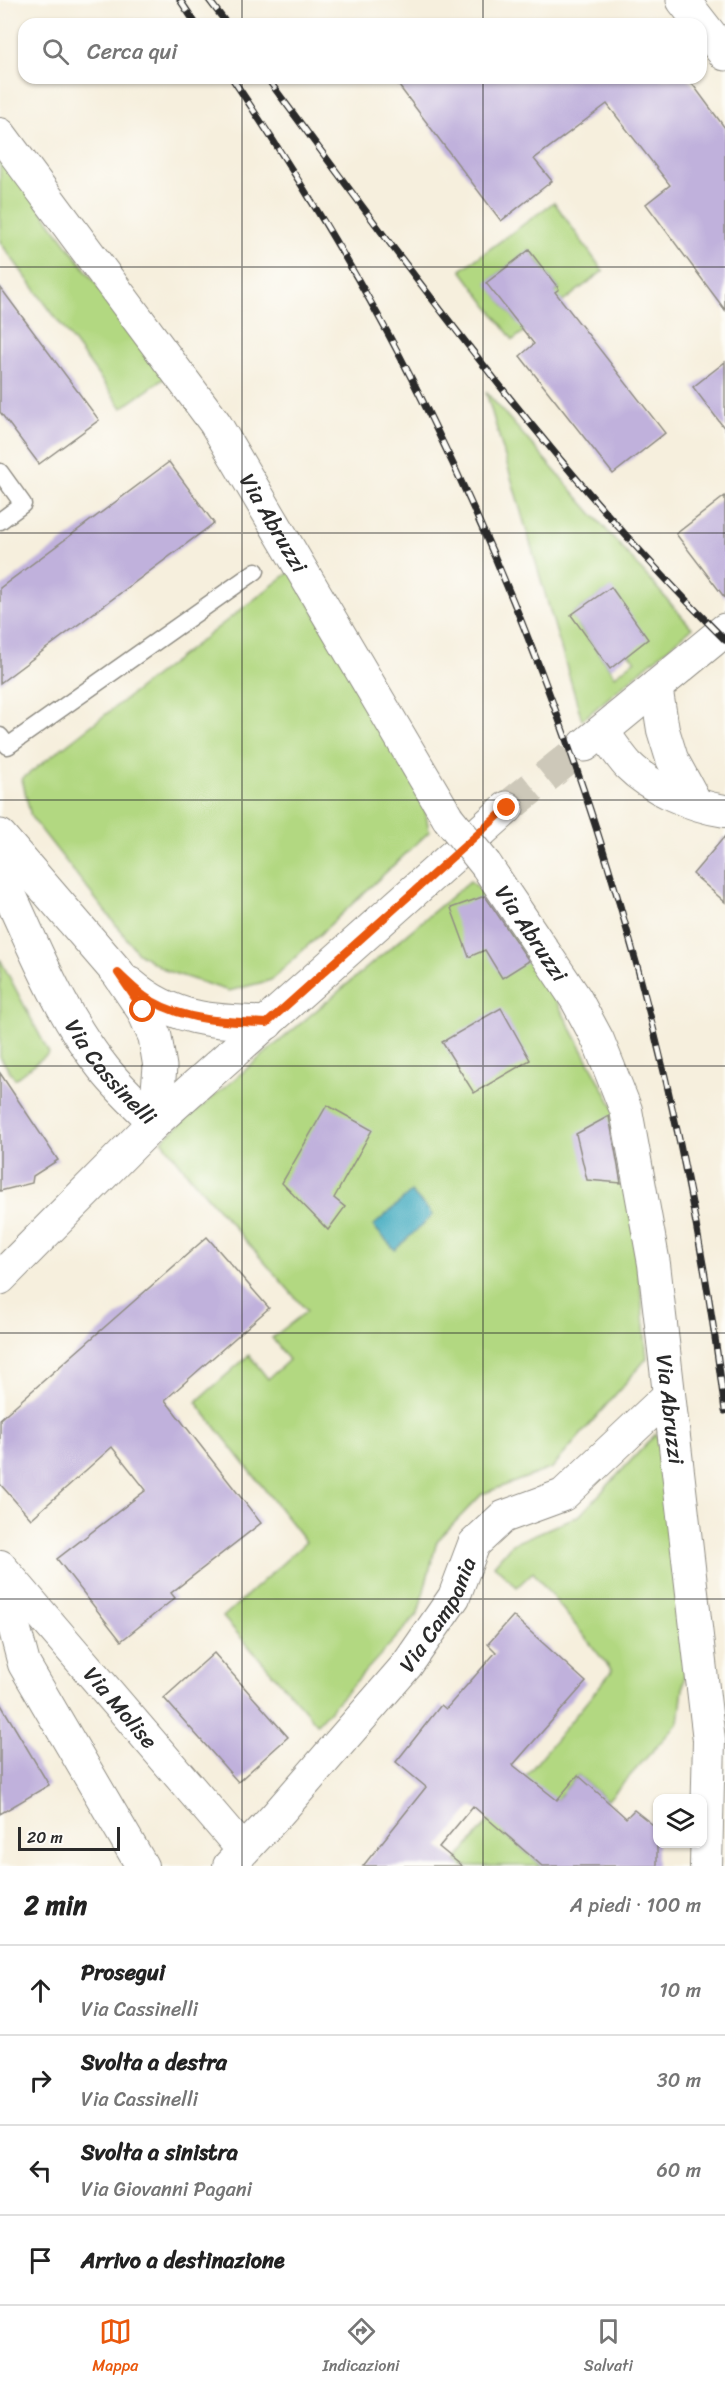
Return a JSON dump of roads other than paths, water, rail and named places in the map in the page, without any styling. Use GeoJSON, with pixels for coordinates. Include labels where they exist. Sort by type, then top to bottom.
{"type":"FeatureCollection","features":[{"type":"Feature","properties":{"kind":"street"},"geometry":{"type":"LineString","coordinates":[[683,0],[697,18]]}},
{"type":"Feature","properties":{"kind":"street"},"geometry":{"type":"LineString","coordinates":[[707,31],[725,54]]}},
{"type":"Feature","properties":{"kind":"street","name":"Via Abruzzi"},"geometry":{"type":"LineString","coordinates":[[0,134],[215,423],[448,818],[486,865],[576,999],[598,1040],[626,1110],[654,1264],[709,1740],[706,1866]]}},
{"type":"Feature","properties":{"kind":"street"},"geometry":{"type":"LineString","coordinates":[[710,807],[664,790],[646,780],[594,738],[725,630]]}},
{"type":"Feature","properties":{"kind":"street"},"geometry":{"type":"LineString","coordinates":[[656,687],[669,752],[710,807]]}},
{"type":"Feature","properties":{"kind":"street"},"geometry":{"type":"LineString","coordinates":[[0,1278],[155,1122],[507,808]]}},
{"type":"Feature","properties":{"kind":"street","name":"Via Cassinelli"},"geometry":{"type":"LineString","coordinates":[[0,836],[118,973],[143,1010],[155,1037],[160,1067],[155,1122]]}},
{"type":"Feature","properties":{"kind":"street","name":"Via Cassinelli"},"geometry":{"type":"LineString","coordinates":[[0,874],[62,1005],[103,1068],[124,1093],[155,1122]]}},
{"type":"Feature","properties":{"kind":"street","name":"Via Cassinelli"},"geometry":{"type":"LineString","coordinates":[[118,973],[148,999],[179,1014],[220,1022],[267,1023]]}},
{"type":"Feature","properties":{"kind":"street","name":"Via Campania"},"geometry":{"type":"LineString","coordinates":[[236,1858],[275,1817],[407,1665],[454,1597],[474,1544],[503,1517],[563,1495],[669,1395]]}},
{"type":"Feature","properties":{"kind":"street","name":"Via Molise"},"geometry":{"type":"LineString","coordinates":[[0,1566],[236,1858]]}},
{"type":"Feature","properties":{"kind":"street"},"geometry":{"type":"LineString","coordinates":[[0,1573],[24,1664],[142,1866]]}},
{"type":"Feature","properties":{"kind":"lane"},"geometry":{"type":"LineString","coordinates":[[0,472],[23,504],[0,521]]}},
{"type":"Feature","properties":{"kind":"lane"},"geometry":{"type":"LineString","coordinates":[[0,736],[8,746],[256,571]]}},
{"type":"Feature","properties":{"kind":"water"},"geometry":{"type":"Polygon","coordinates":[[[411,1192],[433,1215],[395,1250],[373,1226],[411,1192]]]}},
{"type":"Feature","properties":{"kind":"tunnel"},"geometry":{"type":"LineString","coordinates":[[507,808],[585,745]]}},
{"type":"Feature","properties":{"kind":"railway"},"geometry":{"type":"LineString","coordinates":[[180,0],[192,18]]}},
{"type":"Feature","properties":{"kind":"railway"},"geometry":{"type":"LineString","coordinates":[[209,0],[222,18]]}},
{"type":"Feature","properties":{"kind":"railway"},"geometry":{"type":"LineString","coordinates":[[236,84],[338,246],[387,332],[432,420],[486,538],[536,658],[580,780],[619,904],[653,1029],[682,1155],[706,1283],[725,1411]]}},
{"type":"Feature","properties":{"kind":"railway"},"geometry":{"type":"LineString","coordinates":[[271,84],[430,296],[542,438],[662,575],[725,640]]}}]}
